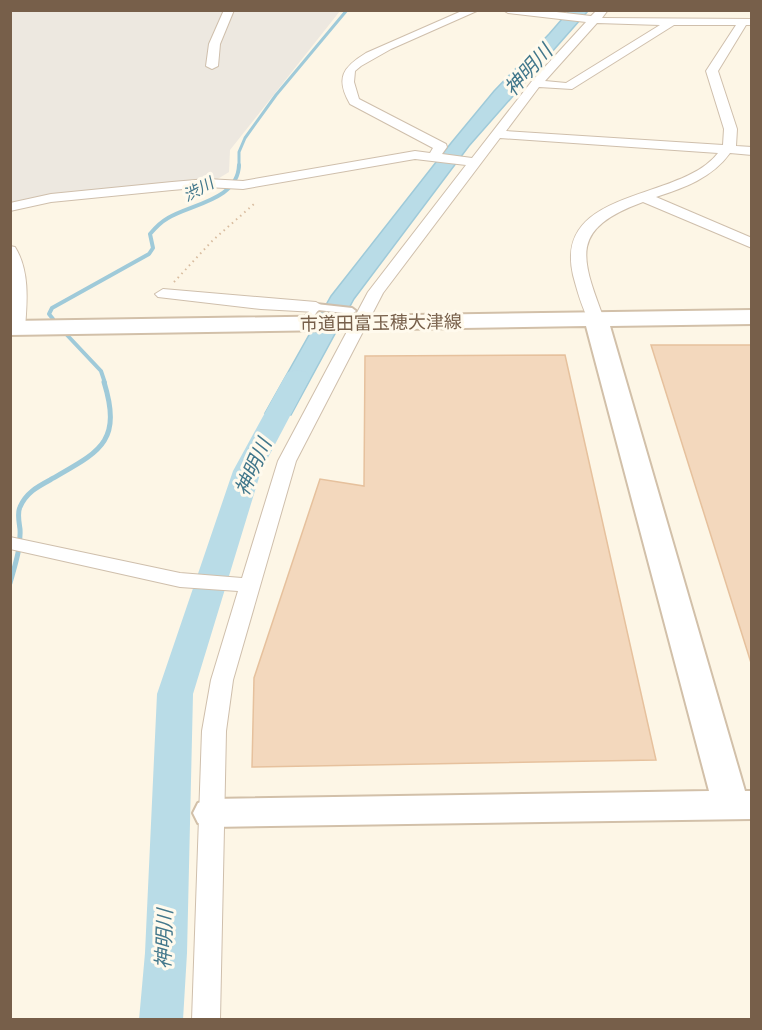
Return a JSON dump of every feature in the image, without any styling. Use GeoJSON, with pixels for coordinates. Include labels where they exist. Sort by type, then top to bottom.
{"type":"FeatureCollection","features":[{"type":"Feature","properties":{"kind":"street"},"geometry":{"type":"LineString","coordinates":[[212,66],[211,52],[214,40],[229,10]]}},
{"type":"Feature","properties":{"kind":"street"},"geometry":{"type":"LineString","coordinates":[[436,156],[441,147],[354,101],[348,88],[348,75],[350,68],[368,56],[474,10]]}},
{"type":"Feature","properties":{"kind":"street"},"geometry":{"type":"LineString","coordinates":[[508,10],[671,22],[747,22]]}},
{"type":"Feature","properties":{"kind":"street"},"geometry":{"type":"LineString","coordinates":[[206,1020],[211,813],[217,709],[244,585],[287,461],[355,318],[470,161],[496,134],[536,83],[594,16]]}},
{"type":"Feature","properties":{"kind":"street"},"geometry":{"type":"LineString","coordinates":[[536,83],[568,87],[671,22]]}},
{"type":"Feature","properties":{"kind":"street"},"geometry":{"type":"LineString","coordinates":[[211,813],[741,805],[578,262],[580,239],[590,222],[644,196],[676,187],[692,179],[721,158],[727,150],[732,136],[730,124],[716,93],[712,71],[747,22]]}},
{"type":"Feature","properties":{"kind":"street"},"geometry":{"type":"LineString","coordinates":[[496,134],[752,151]]}},
{"type":"Feature","properties":{"kind":"street"},"geometry":{"type":"LineString","coordinates":[[10,207],[51,198],[172,186],[207,183],[243,185],[415,155],[470,161]]}},
{"type":"Feature","properties":{"kind":"street"},"geometry":{"type":"LineString","coordinates":[[644,196],[752,244]]}},
{"type":"Feature","properties":{"kind":"street"},"geometry":{"type":"LineString","coordinates":[[10,250],[18,267],[20,296],[14,328]]}},
{"type":"Feature","properties":{"kind":"street"},"geometry":{"type":"LineString","coordinates":[[163,294],[261,304],[313,316]]}},
{"type":"Feature","properties":{"kind":"street","name":"市道田富玉穂大津線"},"geometry":{"type":"LineString","coordinates":[[14,328],[313,316],[596,319],[752,317]]}},
{"type":"Feature","properties":{"kind":"street"},"geometry":{"type":"LineString","coordinates":[[11,543],[180,580],[244,585]]}},
{"type":"Feature","properties":{"kind":"path"},"geometry":{"type":"LineString","coordinates":[[163,294],[213,240],[254,204]]}},
{"type":"Feature","properties":{"kind":"shaded area"},"geometry":{"type":"Polygon","coordinates":[[[11,11],[340,11],[230,150],[229,172],[216,180],[47,195],[11,202],[11,11]]]}},
{"type":"Feature","properties":{"kind":"water"},"geometry":{"type":"Polygon","coordinates":[[[569,11],[588,11],[469,146],[354,299],[291,415],[265,413],[331,296],[494,91],[569,11]]]}},
{"type":"Feature","properties":{"kind":"building"},"geometry":{"type":"Polygon","coordinates":[[[651,345],[752,345],[752,666],[651,345]]]}},
{"type":"Feature","properties":{"kind":"building"},"geometry":{"type":"Polygon","coordinates":[[[565,355],[656,760],[252,767],[254,678],[320,479],[364,486],[365,356],[565,355]]]}},
{"type":"Feature","properties":{"kind":"waterway","name":"渋川"},"geometry":{"type":"LineString","coordinates":[[239,165],[239,152],[245,138],[276,95],[347,10]]}},
{"type":"Feature","properties":{"kind":"waterway","name":"渋川"},"geometry":{"type":"LineString","coordinates":[[53,319],[49,314],[52,308],[149,254],[153,248],[150,234],[156,227],[178,213],[222,193],[237,177],[239,165]]}},
{"type":"Feature","properties":{"kind":"waterway","name":"渋川"},"geometry":{"type":"LineString","coordinates":[[67,335],[101,371],[105,383]]}},
{"type":"Feature","properties":{"kind":"waterway","name":"神明川"},"geometry":{"type":"LineString","coordinates":[[161,1020],[166,953],[175,694],[247,471],[297,378]]}},
{"type":"Feature","properties":{"kind":"waterway","name":"渋川"},"geometry":{"type":"LineString","coordinates":[[10,583],[19,550],[19,512],[22,502],[36,488],[93,453],[108,433],[109,403],[104,382]]}}]}
